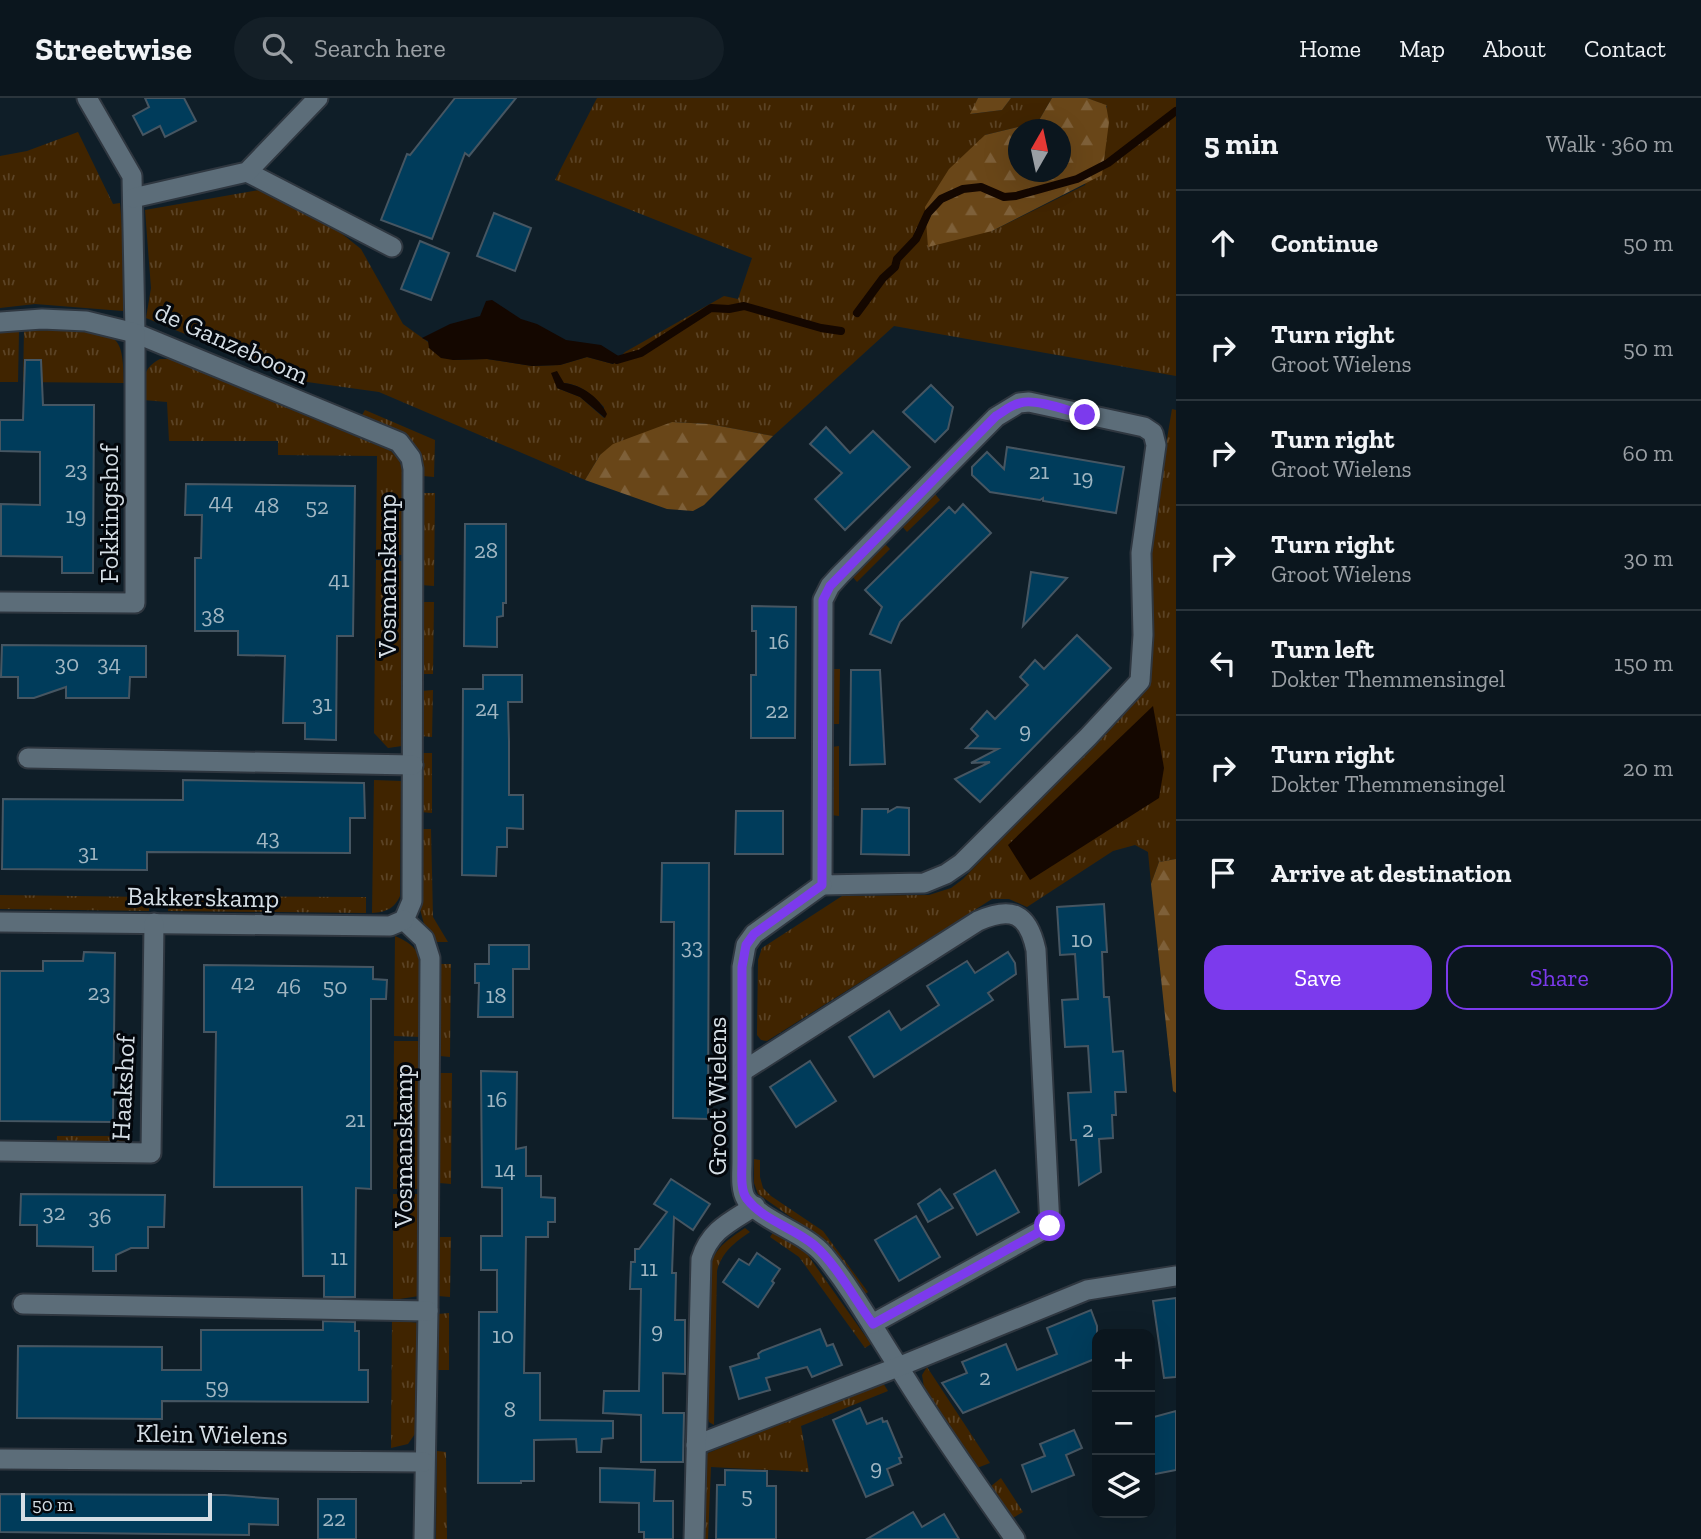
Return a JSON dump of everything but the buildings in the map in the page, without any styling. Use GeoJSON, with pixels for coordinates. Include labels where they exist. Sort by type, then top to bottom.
{"type":"FeatureCollection","features":[{"type":"Feature","properties":{"kind":"street","name":"de Ganzeboom"},"geometry":{"type":"LineString","coordinates":[[87,98],[132,176],[135,333],[390,439]]}},
{"type":"Feature","properties":{"kind":"street"},"geometry":{"type":"LineString","coordinates":[[133,198],[247,172],[318,98]]}},
{"type":"Feature","properties":{"kind":"street"},"geometry":{"type":"LineString","coordinates":[[247,172],[392,247]]}},
{"type":"Feature","properties":{"kind":"street"},"geometry":{"type":"LineString","coordinates":[[0,322],[42,319],[86,321],[135,333]]}},
{"type":"Feature","properties":{"kind":"street","name":"Fokkingshof"},"geometry":{"type":"LineString","coordinates":[[0,602],[135,603],[135,333]]}},
{"type":"Feature","properties":{"kind":"street"},"geometry":{"type":"LineString","coordinates":[[1029,402],[1144,427],[1153,433],[1156,445],[1141,552],[1143,635],[1140,681],[972,853],[946,874],[924,884],[822,885],[823,600],[830,586],[996,416],[1019,403],[1029,402]]}},
{"type":"Feature","properties":{"kind":"street","name":"Vosmanskamp"},"geometry":{"type":"LineString","coordinates":[[390,439],[399,442],[405,449],[411,458],[413,469],[412,901],[404,920],[424,939],[430,958],[424,1539]]}},
{"type":"Feature","properties":{"kind":"street"},"geometry":{"type":"LineString","coordinates":[[28,758],[413,765]]}},
{"type":"Feature","properties":{"kind":"street","name":"Groot Wielens"},"geometry":{"type":"LineString","coordinates":[[822,885],[766,924],[746,945],[742,967],[742,1185],[746,1198],[755,1206],[823,1253],[1015,1539]]}},
{"type":"Feature","properties":{"kind":"street"},"geometry":{"type":"LineString","coordinates":[[743,1071],[978,921],[996,914],[1009,914],[1023,919],[1031,929],[1035,950],[1050,1226],[873,1324]]}},
{"type":"Feature","properties":{"kind":"street","name":"Bakkerskamp"},"geometry":{"type":"LineString","coordinates":[[0,922],[390,926],[404,920]]}},
{"type":"Feature","properties":{"kind":"street","name":"Haakshof"},"geometry":{"type":"LineString","coordinates":[[0,1151],[151,1153],[153,923]]}},
{"type":"Feature","properties":{"kind":"street"},"geometry":{"type":"LineString","coordinates":[[694,1539],[701,1259],[706,1244],[717,1231],[755,1206]]}},
{"type":"Feature","properties":{"kind":"street"},"geometry":{"type":"LineString","coordinates":[[696,1445],[1087,1290],[1176,1276]]}},
{"type":"Feature","properties":{"kind":"street"},"geometry":{"type":"LineString","coordinates":[[23,1304],[428,1311]]}},
{"type":"Feature","properties":{"kind":"street","name":"Klein Wielens"},"geometry":{"type":"LineString","coordinates":[[0,1459],[424,1462]]}},
{"type":"Feature","properties":{"kind":"green space"},"geometry":{"type":"Polygon","coordinates":[[[597,98],[978,98],[971,114],[1002,110],[1011,98],[1052,98],[1040,119],[1008,119],[1008,129],[985,135],[992,231],[1085,185],[1107,106],[1087,98],[1176,98],[1176,376],[894,326],[773,436],[709,424],[672,422],[600,455],[585,480],[379,392],[300,381],[146,318],[151,288],[145,210],[259,190],[336,229],[361,249],[403,324],[453,360],[487,359],[532,366],[560,365],[587,357],[613,364],[625,352],[724,296],[738,299],[752,258],[555,180],[597,98]],[[564,383],[557,388],[580,397],[604,418],[604,407],[576,386],[564,383]]]}},
{"type":"Feature","properties":{"kind":"green space"},"geometry":{"type":"Polygon","coordinates":[[[978,98],[1011,98],[1002,110],[970,114],[978,98]]]}},
{"type":"Feature","properties":{"kind":"green space"},"geometry":{"type":"Polygon","coordinates":[[[1052,98],[1087,98],[1106,105],[1109,122],[1102,175],[992,231],[928,247],[925,207],[949,169],[985,135],[1008,129],[1008,182],[1071,182],[1071,119],[1040,119],[1052,98]]]}},
{"type":"Feature","properties":{"kind":"green space"},"geometry":{"type":"Polygon","coordinates":[[[78,132],[113,204],[120,203],[125,263],[123,311],[35,304],[0,308],[0,156],[27,151],[78,132]]]}},
{"type":"Feature","properties":{"kind":"green space"},"geometry":{"type":"Polygon","coordinates":[[[65,330],[113,338],[121,352],[124,383],[23,382],[24,331],[65,330]]]}},
{"type":"Feature","properties":{"kind":"green space"},"geometry":{"type":"Polygon","coordinates":[[[19,331],[18,382],[0,382],[0,333],[19,331]]]}},
{"type":"Feature","properties":{"kind":"green space"},"geometry":{"type":"Polygon","coordinates":[[[160,359],[170,359],[391,451],[399,460],[403,471],[403,555],[376,555],[377,456],[278,455],[278,441],[169,441],[167,402],[143,400],[147,371],[160,359]]]}},
{"type":"Feature","properties":{"kind":"green space"},"geometry":{"type":"Polygon","coordinates":[[[1172,409],[1176,410],[1176,859],[1159,862],[1151,884],[1148,852],[1135,845],[1113,851],[1027,907],[1009,899],[992,899],[767,1041],[761,1040],[757,1035],[758,960],[762,948],[842,896],[929,895],[951,888],[963,879],[1150,685],[1151,534],[1172,409]]]}},
{"type":"Feature","properties":{"kind":"green space"},"geometry":{"type":"Polygon","coordinates":[[[365,410],[435,440],[434,477],[423,476],[418,451],[412,443],[395,431],[361,417],[365,410]]]}},
{"type":"Feature","properties":{"kind":"green space"},"geometry":{"type":"Polygon","coordinates":[[[672,422],[709,424],[773,436],[704,505],[693,511],[667,509],[585,480],[600,455],[613,444],[672,422]]]}},
{"type":"Feature","properties":{"kind":"green space"},"geometry":{"type":"Polygon","coordinates":[[[422,493],[435,493],[434,586],[421,585],[422,493]]]}},
{"type":"Feature","properties":{"kind":"green space"},"geometry":{"type":"Polygon","coordinates":[[[935,494],[940,500],[907,532],[902,526],[935,494]]]}},
{"type":"Feature","properties":{"kind":"green space"},"geometry":{"type":"Polygon","coordinates":[[[885,544],[890,549],[857,582],[852,576],[885,544]]]}},
{"type":"Feature","properties":{"kind":"green space"},"geometry":{"type":"Polygon","coordinates":[[[376,560],[403,561],[402,746],[388,748],[374,733],[376,560]]]}},
{"type":"Feature","properties":{"kind":"green space"},"geometry":{"type":"Polygon","coordinates":[[[421,602],[434,602],[433,674],[421,674],[421,602]]]}},
{"type":"Feature","properties":{"kind":"green space"},"geometry":{"type":"Polygon","coordinates":[[[832,669],[840,669],[839,724],[832,724],[832,669]]]}},
{"type":"Feature","properties":{"kind":"green space"},"geometry":{"type":"Polygon","coordinates":[[[433,690],[432,737],[421,736],[421,691],[433,690]]]}},
{"type":"Feature","properties":{"kind":"green space"},"geometry":{"type":"Polygon","coordinates":[[[839,746],[839,816],[831,815],[832,747],[839,746]]]}},
{"type":"Feature","properties":{"kind":"green space"},"geometry":{"type":"Polygon","coordinates":[[[421,753],[432,753],[432,813],[420,812],[421,753]]]}},
{"type":"Feature","properties":{"kind":"green space"},"geometry":{"type":"Polygon","coordinates":[[[374,780],[401,781],[400,896],[389,909],[372,913],[374,780]]]}},
{"type":"Feature","properties":{"kind":"green space"},"geometry":{"type":"Polygon","coordinates":[[[420,829],[431,829],[433,917],[448,942],[437,942],[424,924],[420,909],[420,829]]]}},
{"type":"Feature","properties":{"kind":"green space"},"geometry":{"type":"Polygon","coordinates":[[[1176,859],[1176,1093],[1173,1091],[1151,884],[1159,862],[1176,859]]]}},
{"type":"Feature","properties":{"kind":"green space"},"geometry":{"type":"Polygon","coordinates":[[[0,895],[149,897],[149,911],[0,909],[0,895]]]}},
{"type":"Feature","properties":{"kind":"green space"},"geometry":{"type":"Polygon","coordinates":[[[168,896],[366,897],[366,913],[168,911],[168,896]]]}},
{"type":"Feature","properties":{"kind":"green space"},"geometry":{"type":"Polygon","coordinates":[[[395,936],[413,947],[420,960],[424,993],[421,1037],[394,1036],[395,936]]]}},
{"type":"Feature","properties":{"kind":"green space"},"geometry":{"type":"Polygon","coordinates":[[[441,964],[451,964],[450,1057],[440,1056],[441,964]]]}},
{"type":"Feature","properties":{"kind":"green space"},"geometry":{"type":"Polygon","coordinates":[[[394,1041],[421,1041],[420,1189],[393,1189],[394,1041]]]}},
{"type":"Feature","properties":{"kind":"green space"},"geometry":{"type":"Polygon","coordinates":[[[440,1073],[452,1073],[451,1184],[439,1183],[440,1073]]]}},
{"type":"Feature","properties":{"kind":"green space"},"geometry":{"type":"Polygon","coordinates":[[[57,1136],[127,1136],[127,1144],[57,1144],[57,1136]]]}},
{"type":"Feature","properties":{"kind":"green space"},"geometry":{"type":"Polygon","coordinates":[[[754,1159],[760,1160],[763,1188],[823,1231],[868,1292],[863,1296],[819,1237],[758,1194],[754,1183],[754,1159]]]}},
{"type":"Feature","properties":{"kind":"green space"},"geometry":{"type":"Polygon","coordinates":[[[393,1194],[420,1194],[419,1296],[393,1300],[393,1194]]]}},
{"type":"Feature","properties":{"kind":"green space"},"geometry":{"type":"Polygon","coordinates":[[[745,1228],[750,1232],[729,1248],[717,1271],[714,1425],[709,1422],[707,1415],[710,1265],[720,1248],[745,1228]]]}},
{"type":"Feature","properties":{"kind":"green space"},"geometry":{"type":"Polygon","coordinates":[[[774,1231],[807,1254],[871,1344],[865,1348],[799,1257],[770,1237],[774,1231]]]}},
{"type":"Feature","properties":{"kind":"green space"},"geometry":{"type":"Polygon","coordinates":[[[439,1237],[451,1237],[450,1297],[438,1296],[439,1237]]]}},
{"type":"Feature","properties":{"kind":"green space"},"geometry":{"type":"Polygon","coordinates":[[[449,1313],[449,1370],[437,1370],[438,1314],[449,1313]]]}},
{"type":"Feature","properties":{"kind":"green space"},"geometry":{"type":"Polygon","coordinates":[[[392,1320],[419,1323],[417,1431],[408,1444],[391,1448],[392,1320]]]}},
{"type":"Feature","properties":{"kind":"green space"},"geometry":{"type":"Polygon","coordinates":[[[927,1367],[990,1463],[977,1468],[924,1387],[922,1375],[927,1367]]]}},
{"type":"Feature","properties":{"kind":"green space"},"geometry":{"type":"Polygon","coordinates":[[[883,1383],[888,1391],[801,1426],[809,1472],[711,1467],[708,1539],[702,1539],[705,1458],[708,1453],[883,1383]]]}},
{"type":"Feature","properties":{"kind":"green space"},"geometry":{"type":"Polygon","coordinates":[[[437,1451],[446,1452],[447,1539],[436,1539],[437,1451]]]}},
{"type":"Feature","properties":{"kind":"green space"},"geometry":{"type":"Polygon","coordinates":[[[1001,1478],[1023,1512],[1011,1519],[990,1487],[1001,1478]]]}},
{"type":"Feature","properties":{"kind":"shaded area"},"geometry":{"type":"Polygon","coordinates":[[[492,300],[521,319],[537,324],[566,340],[601,345],[620,357],[613,364],[587,357],[560,365],[532,366],[487,359],[453,360],[441,358],[429,348],[428,341],[422,338],[450,324],[480,316],[486,301],[492,300]]]}},
{"type":"Feature","properties":{"kind":"shaded area"},"geometry":{"type":"Polygon","coordinates":[[[557,371],[564,383],[577,386],[595,397],[607,414],[605,418],[580,397],[557,388],[551,373],[557,371]]]}},
{"type":"Feature","properties":{"kind":"shaded area"},"geometry":{"type":"Polygon","coordinates":[[[1153,706],[1164,768],[1159,798],[1030,880],[1008,845],[1153,706]]]}},
{"type":"Feature","properties":{"kind":"waterway"},"geometry":{"type":"LineString","coordinates":[[857,313],[883,278],[895,267],[897,259],[916,239],[928,213],[941,199],[963,189],[981,187],[1004,197],[1016,196],[1077,179],[1108,163],[1176,111]]}},
{"type":"Feature","properties":{"kind":"waterway"},"geometry":{"type":"LineString","coordinates":[[617,360],[641,353],[711,308],[744,306],[841,331]]}},
{"type":"Feature","properties":{"kind":"route"},"geometry":{"type":"LineString","coordinates":[[1050,1226],[873,1324],[823,1253],[746,1198],[742,1185],[742,967],[746,945],[754,934],[822,885],[823,600],[830,586],[996,416],[1019,403],[1029,402],[1085,415]]}}]}
